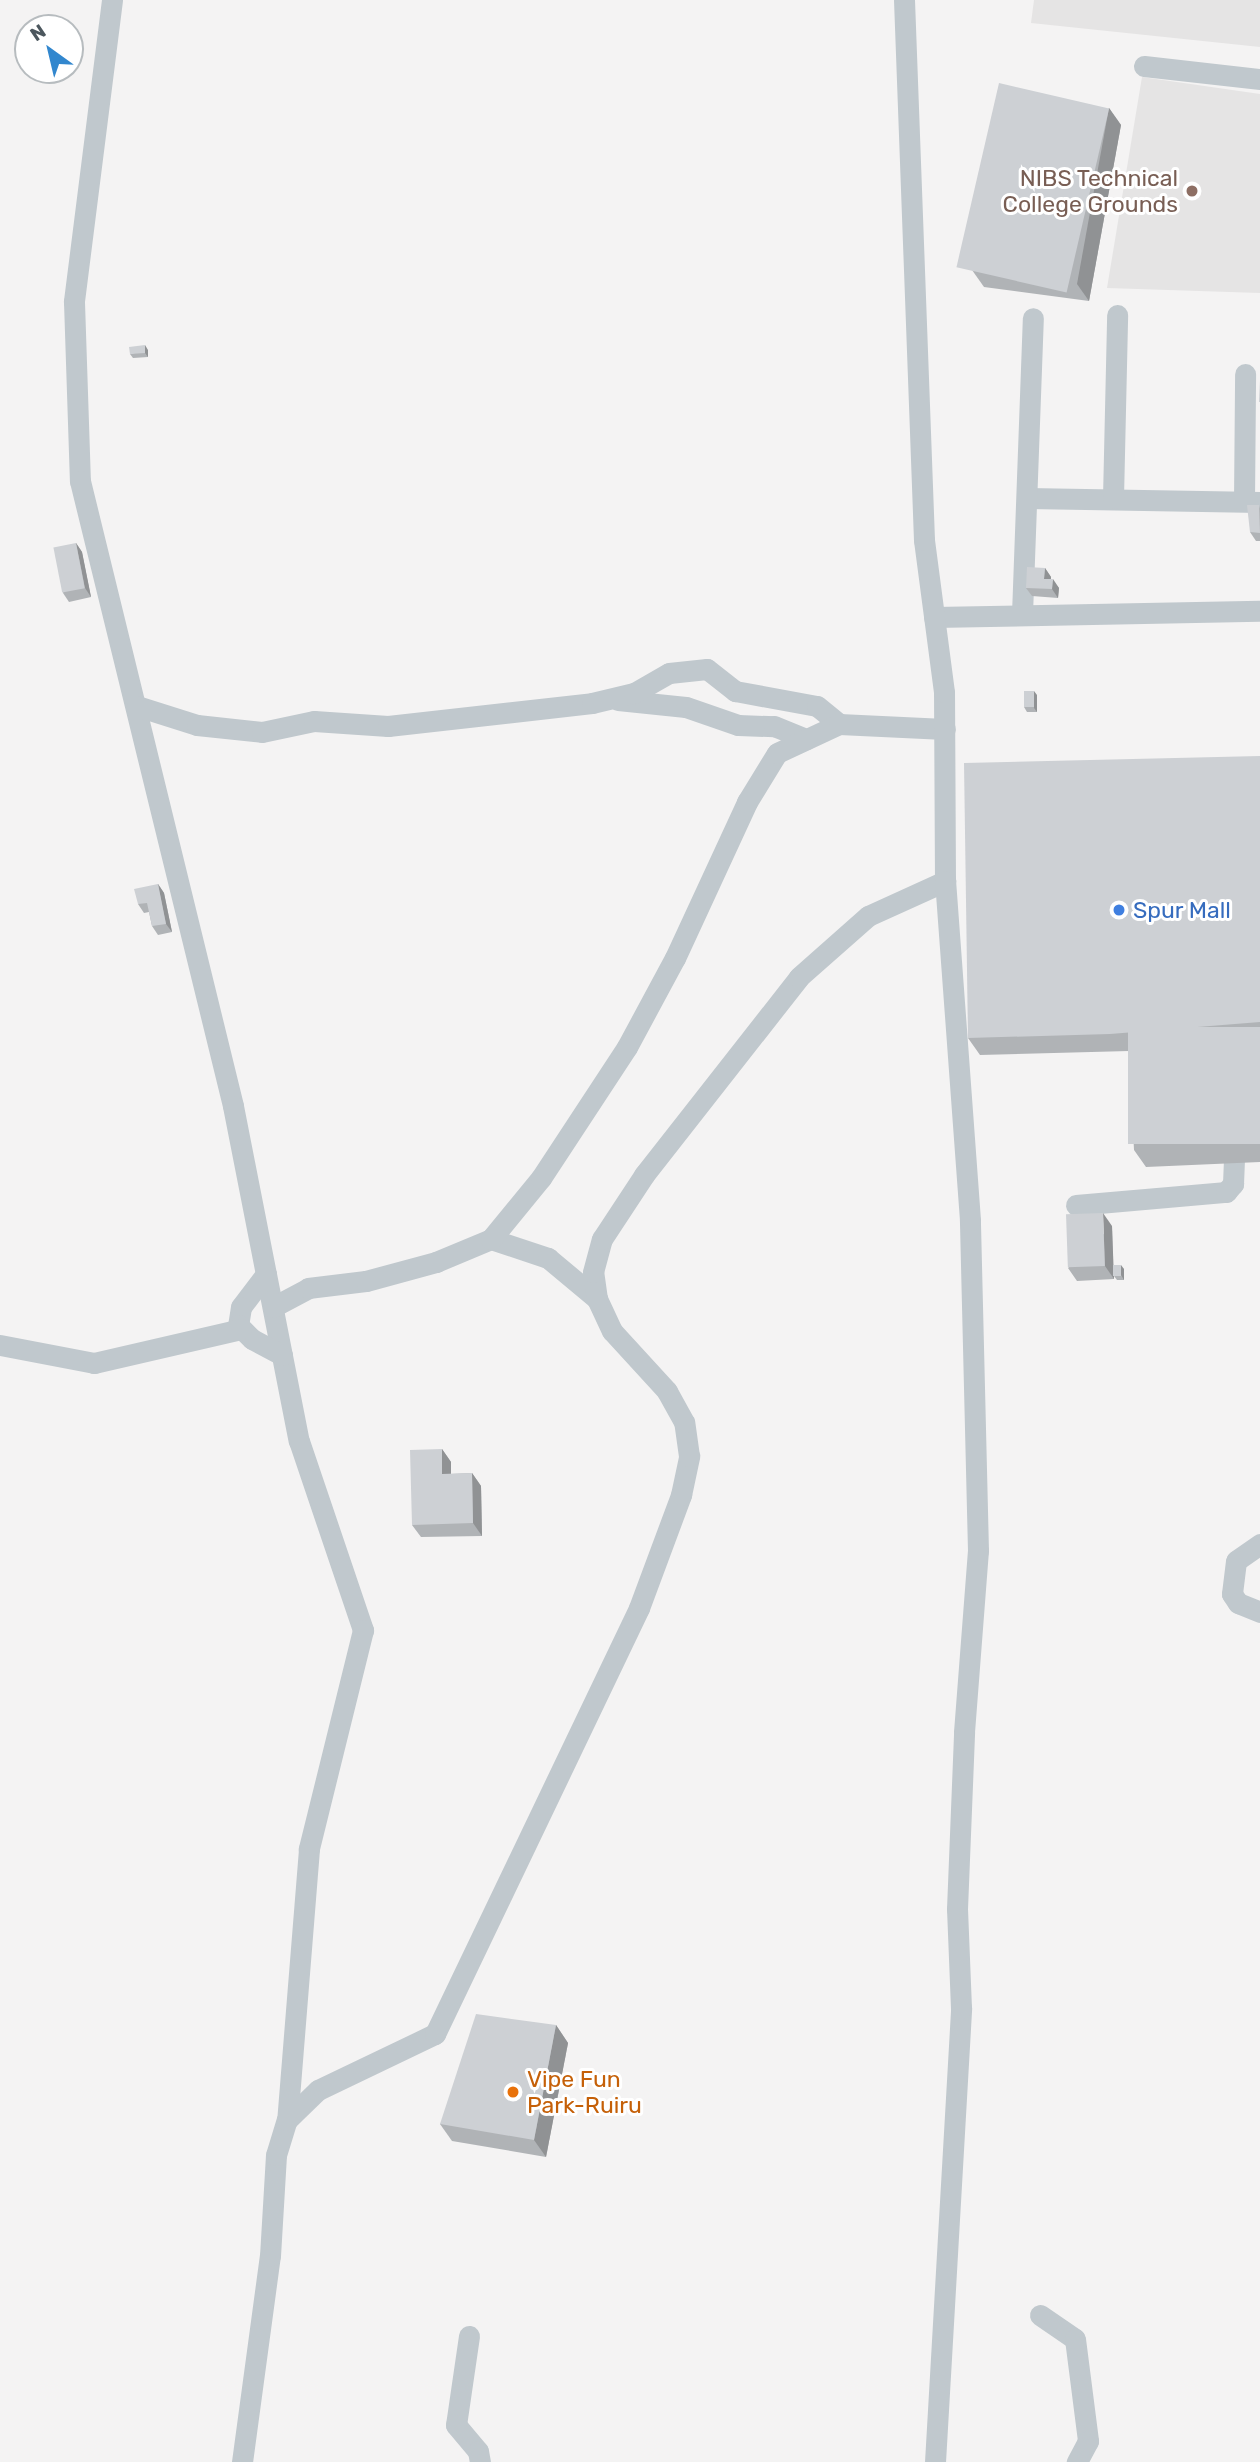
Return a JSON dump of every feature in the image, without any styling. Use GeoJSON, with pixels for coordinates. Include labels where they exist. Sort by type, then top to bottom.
{"type":"FeatureCollection","features":[{"type":"Feature","properties":{"kind":"street"},"geometry":{"type":"LineString","coordinates":[[112,0],[74,302],[80,481],[233,1106],[299,1441],[363,1630],[309,1849],[287,2120],[276,2155],[271,2256],[242,2462]]}},
{"type":"Feature","properties":{"kind":"street"},"geometry":{"type":"LineString","coordinates":[[904,0],[913,332],[924,540],[944,729],[946,881],[970,1220],[978,1551],[964,1732],[957,1909],[961,2008],[935,2462]]}},
{"type":"Feature","properties":{"kind":"street"},"geometry":{"type":"LineString","coordinates":[[1144,66],[1260,79]]}},
{"type":"Feature","properties":{"kind":"street"},"geometry":{"type":"LineString","coordinates":[[1113,498],[1117,315]]}},
{"type":"Feature","properties":{"kind":"street"},"geometry":{"type":"LineString","coordinates":[[1022,614],[1032,318]]}},
{"type":"Feature","properties":{"kind":"street"},"geometry":{"type":"LineString","coordinates":[[1027,498],[1252,501],[1245,374]]}},
{"type":"Feature","properties":{"kind":"street"},"geometry":{"type":"LineString","coordinates":[[934,617],[1260,611]]}},
{"type":"Feature","properties":{"kind":"street"},"geometry":{"type":"LineString","coordinates":[[137,706],[197,725],[262,732],[314,721],[388,726],[474,720],[609,699],[634,693],[669,673],[707,669],[735,691],[817,706],[839,724]]}},
{"type":"Feature","properties":{"kind":"street"},"geometry":{"type":"LineString","coordinates":[[609,699],[686,708],[738,725],[774,726],[807,739]]}},
{"type":"Feature","properties":{"kind":"street"},"geometry":{"type":"LineString","coordinates":[[273,1307],[308,1288],[366,1281],[425,1266],[491,1239],[541,1178],[627,1047],[675,958],[747,802],[778,753],[839,724],[944,729]]}},
{"type":"Feature","properties":{"kind":"street"},"geometry":{"type":"LineString","coordinates":[[945,763],[970,763]]}},
{"type":"Feature","properties":{"kind":"street"},"geometry":{"type":"LineString","coordinates":[[287,2120],[318,2090],[435,2034],[644,1595],[681,1495],[689,1456],[686,1433],[667,1391],[612,1331],[597,1299],[593,1272],[601,1239],[644,1175],[799,977],[868,916],[946,881]]}},
{"type":"Feature","properties":{"kind":"street"},"geometry":{"type":"LineString","coordinates":[[1076,1205],[1226,1192],[1233,1184],[1236,1107]]}},
{"type":"Feature","properties":{"kind":"street"},"geometry":{"type":"LineString","coordinates":[[491,1239],[548,1258],[597,1299]]}},
{"type":"Feature","properties":{"kind":"street"},"geometry":{"type":"LineString","coordinates":[[266,1274],[237,1317],[241,1329],[282,1355]]}},
{"type":"Feature","properties":{"kind":"street"},"geometry":{"type":"LineString","coordinates":[[0,1345],[94,1363],[241,1329]]}},
{"type":"Feature","properties":{"kind":"street"},"geometry":{"type":"LineString","coordinates":[[1260,1544],[1237,1561],[1232,1577],[1232,1594],[1238,1603],[1260,1612]]}},
{"type":"Feature","properties":{"kind":"street"},"geometry":{"type":"LineString","coordinates":[[1040,2315],[1074,2339],[1088,2441],[1077,2462]]}},
{"type":"Feature","properties":{"kind":"street"},"geometry":{"type":"LineString","coordinates":[[469,2336],[456,2425],[478,2451],[480,2462]]}},
{"type":"Feature","properties":{"kind":"shaded area"},"geometry":{"type":"Polygon","coordinates":[[[1034,0],[1260,0],[1260,47],[1031,23],[1034,0]]]}},
{"type":"Feature","properties":{"kind":"shaded area","name":"NIBS Technical College Grounds"},"geometry":{"type":"Polygon","coordinates":[[[1142,77],[1260,94],[1260,293],[1107,288],[1142,77]]]}},
{"type":"Feature","properties":{"kind":"building"},"geometry":{"type":"Polygon","coordinates":[[[999,83],[1109,108],[1067,293],[956,267],[999,83]]]}},
{"type":"Feature","properties":{"kind":"building"},"geometry":{"type":"Polygon","coordinates":[[[145,345],[145,353],[130,354],[129,347],[145,345]]]}},
{"type":"Feature","properties":{"kind":"building"},"geometry":{"type":"Polygon","coordinates":[[[1247,505],[1259,505],[1260,533],[1250,532],[1247,505]]]}},
{"type":"Feature","properties":{"kind":"building"},"geometry":{"type":"Polygon","coordinates":[[[76,543],[85,588],[62,593],[53,547],[76,543]]]}},
{"type":"Feature","properties":{"kind":"building"},"geometry":{"type":"Polygon","coordinates":[[[1027,567],[1045,568],[1044,579],[1053,579],[1052,589],[1026,588],[1027,567]]]}},
{"type":"Feature","properties":{"kind":"building"},"geometry":{"type":"Polygon","coordinates":[[[1024,691],[1034,691],[1034,707],[1024,707],[1024,691]]]}},
{"type":"Feature","properties":{"kind":"building","name":"Spur Mall"},"geometry":{"type":"Polygon","coordinates":[[[1260,756],[1260,1022],[1110,1034],[968,1038],[964,763],[1260,756]]]}},
{"type":"Feature","properties":{"kind":"building"},"geometry":{"type":"Polygon","coordinates":[[[158,884],[166,924],[152,926],[147,903],[138,904],[134,889],[158,884]]]}},
{"type":"Feature","properties":{"kind":"building"},"geometry":{"type":"Polygon","coordinates":[[[1128,1027],[1260,1027],[1260,1144],[1128,1144],[1128,1027]]]}},
{"type":"Feature","properties":{"kind":"building"},"geometry":{"type":"Polygon","coordinates":[[[1103,1213],[1105,1266],[1068,1267],[1066,1214],[1103,1213]]]}},
{"type":"Feature","properties":{"kind":"building"},"geometry":{"type":"Polygon","coordinates":[[[1113,1265],[1121,1265],[1121,1276],[1113,1276],[1113,1265]]]}},
{"type":"Feature","properties":{"kind":"building"},"geometry":{"type":"Polygon","coordinates":[[[442,1449],[442,1474],[472,1473],[473,1523],[412,1525],[410,1450],[442,1449]]]}},
{"type":"Feature","properties":{"kind":"building","name":"Vipe Fun Park-Ruiru"},"geometry":{"type":"Polygon","coordinates":[[[476,2014],[556,2025],[534,2140],[440,2124],[476,2014]]]}},
{"type":"Feature","properties":{"kind":"place","name":"NIBS Technical College Grounds"},"geometry":{"type":"Point","coordinates":[1192,191]}},
{"type":"Feature","properties":{"kind":"place","name":"Spur Mall"},"geometry":{"type":"Point","coordinates":[1119,910]}},
{"type":"Feature","properties":{"kind":"place","name":"Vipe Fun Park-Ruiru"},"geometry":{"type":"Point","coordinates":[513,2092]}}]}
